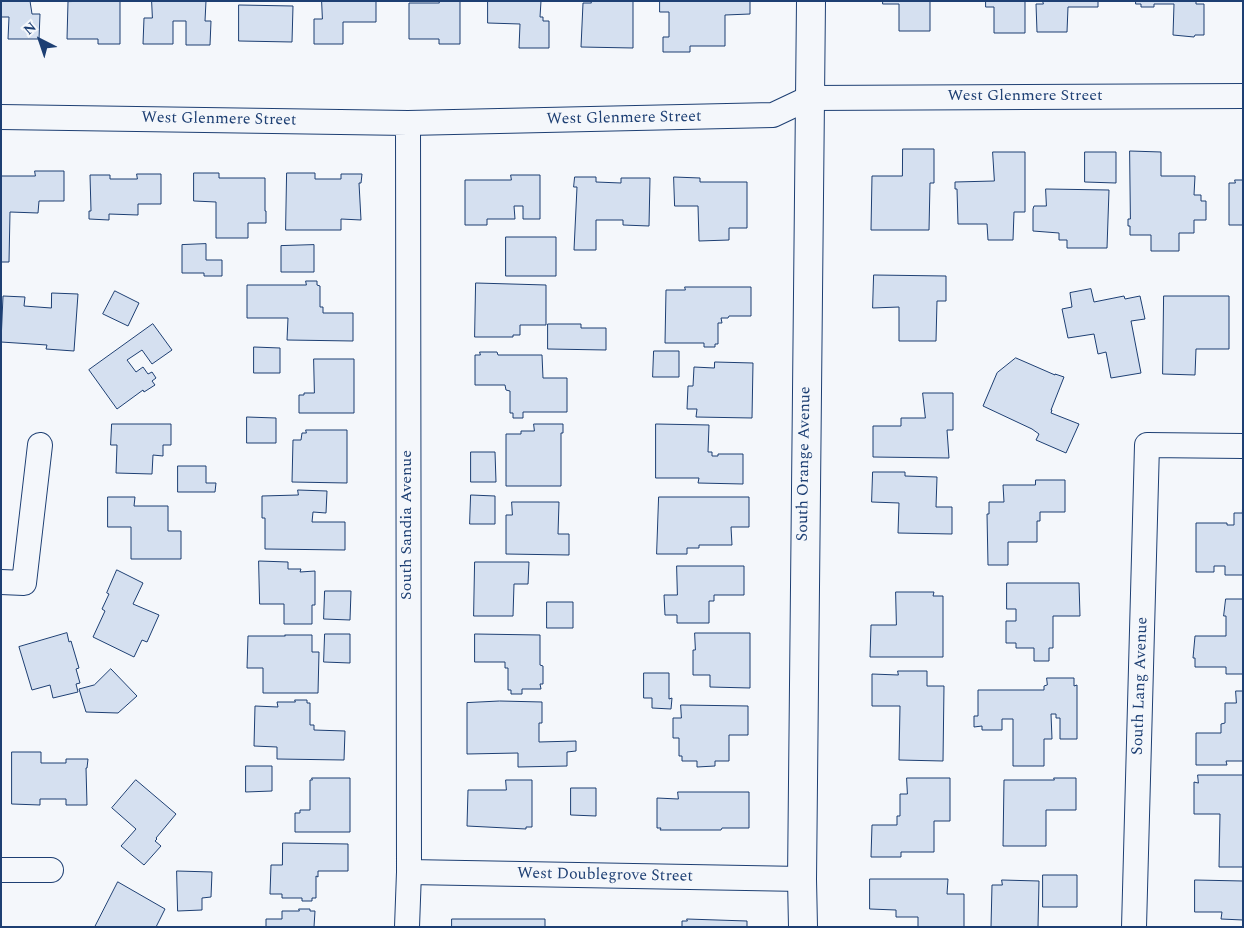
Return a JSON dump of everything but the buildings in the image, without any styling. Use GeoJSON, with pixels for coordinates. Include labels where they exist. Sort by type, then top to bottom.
{"type":"FeatureCollection","features":[{"type":"Feature","properties":{"kind":"street","name":"South Orange Avenue"},"geometry":{"type":"LineString","coordinates":[[803,927],[811,1]]}},
{"type":"Feature","properties":{"kind":"street","name":"West Glenmere Street"},"geometry":{"type":"LineString","coordinates":[[1,117],[408,123],[773,116],[809,98],[1243,96]]}},
{"type":"Feature","properties":{"kind":"street","name":"South Sandia Avenue"},"geometry":{"type":"LineString","coordinates":[[407,927],[409,872],[408,123]]}},
{"type":"Feature","properties":{"kind":"street"},"geometry":{"type":"LineString","coordinates":[[1,582],[24,582],[40,445]]}},
{"type":"Feature","properties":{"kind":"street","name":"South Lang Avenue"},"geometry":{"type":"LineString","coordinates":[[1134,927],[1147,445],[1243,446]]}},
{"type":"Feature","properties":{"kind":"street"},"geometry":{"type":"LineString","coordinates":[[1,870],[51,870]]}},
{"type":"Feature","properties":{"kind":"street","name":"West Doublegrove Street"},"geometry":{"type":"LineString","coordinates":[[409,872],[802,879]]}}]}
